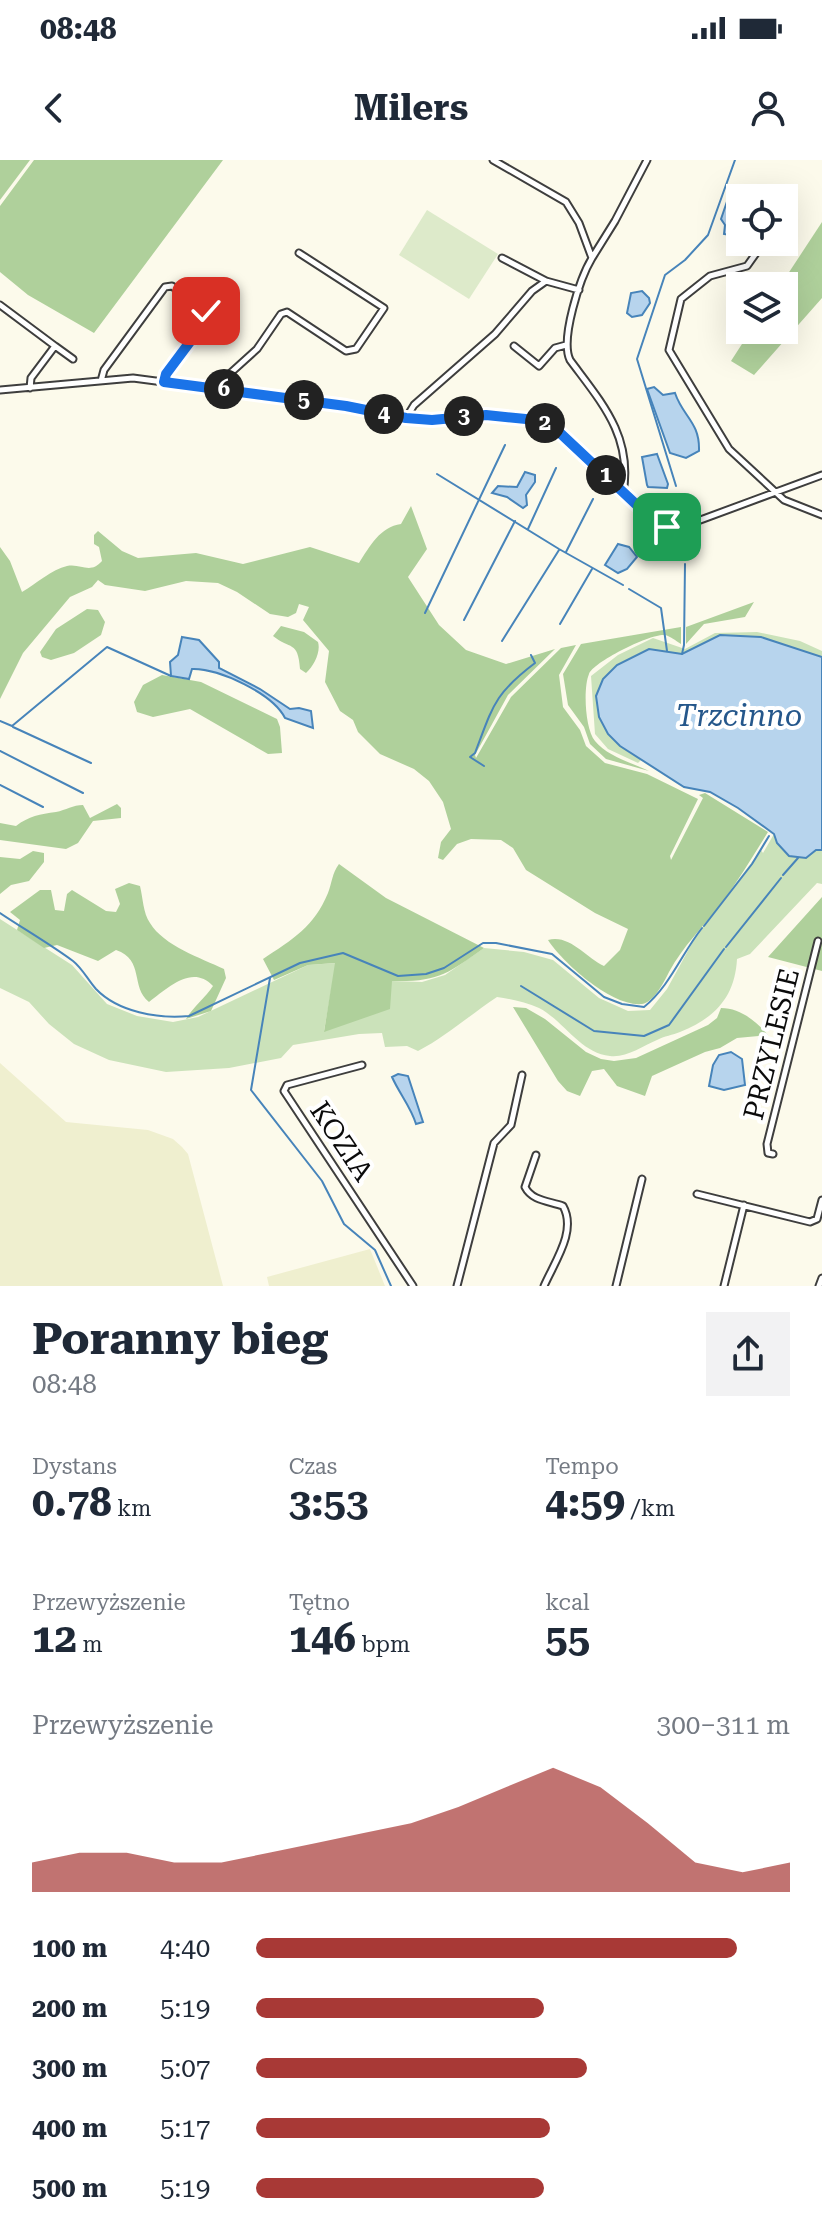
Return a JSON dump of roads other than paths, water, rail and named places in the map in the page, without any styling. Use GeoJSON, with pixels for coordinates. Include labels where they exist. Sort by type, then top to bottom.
{"type":"FeatureCollection","features":[{"type":"Feature","properties":{"kind":"street"},"geometry":{"type":"LineString","coordinates":[[493,160],[566,202],[574,213],[592,258]]}},
{"type":"Feature","properties":{"kind":"street"},"geometry":{"type":"LineString","coordinates":[[623,493],[624,463],[618,429],[570,360],[566,345],[579,290],[592,258],[647,160]]}},
{"type":"Feature","properties":{"kind":"street"},"geometry":{"type":"LineString","coordinates":[[223,389],[225,378],[257,349],[281,314],[287,312],[346,351],[356,349],[384,308],[299,253]]}},
{"type":"Feature","properties":{"kind":"street"},"geometry":{"type":"LineString","coordinates":[[754,256],[747,266],[710,276],[681,299],[669,350],[729,449],[784,500],[822,515]]}},
{"type":"Feature","properties":{"kind":"street"},"geometry":{"type":"LineString","coordinates":[[502,258],[546,281],[579,290]]}},
{"type":"Feature","properties":{"kind":"street"},"geometry":{"type":"LineString","coordinates":[[406,418],[414,405],[495,334],[532,291],[546,281]]}},
{"type":"Feature","properties":{"kind":"street"},"geometry":{"type":"LineString","coordinates":[[101,381],[104,370],[165,287],[172,286],[206,311],[207,319],[166,374],[164,382]]}},
{"type":"Feature","properties":{"kind":"street"},"geometry":{"type":"LineString","coordinates":[[0,305],[73,359]]}},
{"type":"Feature","properties":{"kind":"street"},"geometry":{"type":"LineString","coordinates":[[514,346],[539,366],[555,348],[566,345]]}},
{"type":"Feature","properties":{"kind":"street"},"geometry":{"type":"LineString","coordinates":[[30,388],[31,378],[55,346]]}},
{"type":"Feature","properties":{"kind":"street"},"geometry":{"type":"LineString","coordinates":[[0,390],[133,378],[346,406],[406,418],[432,420],[486,415],[542,421],[569,440],[658,524],[676,529],[822,475]]}},
{"type":"Feature","properties":{"kind":"street","name":"PRZYLESIE"},"geometry":{"type":"LineString","coordinates":[[773,1154],[768,1153],[767,1144],[818,941]]}},
{"type":"Feature","properties":{"kind":"street","name":"KOZIA"},"geometry":{"type":"LineString","coordinates":[[362,1065],[287,1085],[284,1091],[413,1286]]}},
{"type":"Feature","properties":{"kind":"street"},"geometry":{"type":"LineString","coordinates":[[457,1286],[494,1143],[511,1125],[522,1075]]}},
{"type":"Feature","properties":{"kind":"street"},"geometry":{"type":"LineString","coordinates":[[536,1155],[525,1187],[529,1194],[563,1206],[569,1217],[569,1227],[544,1286]]}},
{"type":"Feature","properties":{"kind":"street"},"geometry":{"type":"LineString","coordinates":[[616,1286],[642,1179]]}},
{"type":"Feature","properties":{"kind":"street"},"geometry":{"type":"LineString","coordinates":[[697,1194],[812,1222],[817,1219],[822,1200]]}},
{"type":"Feature","properties":{"kind":"street"},"geometry":{"type":"LineString","coordinates":[[724,1286],[744,1205]]}},
{"type":"Feature","properties":{"kind":"street"},"geometry":{"type":"LineString","coordinates":[[819,1286],[822,1278]]}},
{"type":"Feature","properties":{"kind":"water"},"geometry":{"type":"Polygon","coordinates":[[[726,204],[726,234],[725,225],[721,219],[726,204]]]}},
{"type":"Feature","properties":{"kind":"water"},"geometry":{"type":"Polygon","coordinates":[[[642,291],[650,303],[642,315],[632,317],[627,313],[631,293],[642,291]]]}},
{"type":"Feature","properties":{"kind":"water"},"geometry":{"type":"Polygon","coordinates":[[[654,387],[663,395],[675,393],[697,433],[699,451],[686,458],[670,453],[647,389],[654,387]]]}},
{"type":"Feature","properties":{"kind":"water"},"geometry":{"type":"Polygon","coordinates":[[[657,454],[667,488],[647,485],[642,457],[657,454]]]}},
{"type":"Feature","properties":{"kind":"water"},"geometry":{"type":"Polygon","coordinates":[[[525,472],[535,475],[535,482],[526,495],[527,505],[523,508],[507,497],[492,493],[498,486],[517,487],[525,472]]]}},
{"type":"Feature","properties":{"kind":"water"},"geometry":{"type":"Polygon","coordinates":[[[618,544],[629,547],[637,557],[627,569],[618,573],[605,565],[618,544]]]}},
{"type":"Feature","properties":{"kind":"water","name":"Trzcinno"},"geometry":{"type":"Polygon","coordinates":[[[720,635],[761,637],[822,657],[822,850],[816,850],[806,858],[789,856],[777,843],[774,834],[738,808],[710,792],[684,787],[620,746],[608,734],[599,717],[596,696],[603,679],[617,665],[649,649],[682,654],[720,635]]]}},
{"type":"Feature","properties":{"kind":"water"},"geometry":{"type":"Polygon","coordinates":[[[182,637],[199,640],[219,662],[219,668],[290,709],[311,711],[313,728],[285,718],[269,700],[230,678],[192,669],[189,679],[171,676],[170,662],[178,655],[182,637]]]}},
{"type":"Feature","properties":{"kind":"water"},"geometry":{"type":"Polygon","coordinates":[[[731,1052],[742,1059],[745,1085],[724,1090],[709,1086],[713,1065],[719,1055],[731,1052]]]}},
{"type":"Feature","properties":{"kind":"water"},"geometry":{"type":"Polygon","coordinates":[[[398,1074],[408,1076],[423,1122],[416,1124],[392,1077],[398,1074]]]}},
{"type":"Feature","properties":{"kind":"waterway"},"geometry":{"type":"LineString","coordinates":[[676,486],[637,359],[665,275],[685,260],[708,235],[735,160]]}},
{"type":"Feature","properties":{"kind":"waterway"},"geometry":{"type":"LineString","coordinates":[[425,613],[505,445]]}},
{"type":"Feature","properties":{"kind":"waterway"},"geometry":{"type":"LineString","coordinates":[[528,529],[556,468]]}},
{"type":"Feature","properties":{"kind":"waterway"},"geometry":{"type":"LineString","coordinates":[[437,474],[623,585]]}},
{"type":"Feature","properties":{"kind":"waterway"},"geometry":{"type":"LineString","coordinates":[[566,552],[593,499]]}},
{"type":"Feature","properties":{"kind":"waterway"},"geometry":{"type":"LineString","coordinates":[[464,620],[515,521]]}},
{"type":"Feature","properties":{"kind":"waterway"},"geometry":{"type":"LineString","coordinates":[[502,641],[559,550]]}},
{"type":"Feature","properties":{"kind":"waterway"},"geometry":{"type":"LineString","coordinates":[[682,654],[685,564]]}},
{"type":"Feature","properties":{"kind":"waterway"},"geometry":{"type":"LineString","coordinates":[[560,624],[592,569]]}},
{"type":"Feature","properties":{"kind":"waterway"},"geometry":{"type":"LineString","coordinates":[[629,589],[661,608],[667,651]]}},
{"type":"Feature","properties":{"kind":"waterway"},"geometry":{"type":"LineString","coordinates":[[0,721],[12,726],[107,647],[171,676]]}},
{"type":"Feature","properties":{"kind":"waterway"},"geometry":{"type":"LineString","coordinates":[[484,766],[470,757],[475,753],[496,702],[535,663],[531,655]]}},
{"type":"Feature","properties":{"kind":"waterway"},"geometry":{"type":"LineString","coordinates":[[13,727],[91,763]]}},
{"type":"Feature","properties":{"kind":"waterway"},"geometry":{"type":"LineString","coordinates":[[0,751],[83,793]]}},
{"type":"Feature","properties":{"kind":"waterway"},"geometry":{"type":"LineString","coordinates":[[0,785],[43,807]]}},
{"type":"Feature","properties":{"kind":"waterway"},"geometry":{"type":"LineString","coordinates":[[704,926],[752,864],[769,836]]}},
{"type":"Feature","properties":{"kind":"waterway"},"geometry":{"type":"LineString","coordinates":[[783,875],[798,858]]}},
{"type":"Feature","properties":{"kind":"waterway"},"geometry":{"type":"LineString","coordinates":[[726,947],[781,878]]}},
{"type":"Feature","properties":{"kind":"waterway"},"geometry":{"type":"LineString","coordinates":[[0,913],[73,961],[96,989],[115,1003],[152,1015],[177,1017],[189,1016],[300,963],[343,953],[398,976],[426,974],[444,968],[483,943],[552,954],[604,997],[622,1004],[644,1007],[661,989],[702,928]]}},
{"type":"Feature","properties":{"kind":"waterway"},"geometry":{"type":"LineString","coordinates":[[521,986],[594,1031],[644,1036],[669,1025],[724,949]]}},
{"type":"Feature","properties":{"kind":"waterway"},"geometry":{"type":"LineString","coordinates":[[270,978],[251,1090],[322,1181],[344,1224],[375,1250],[391,1286]]}}]}
